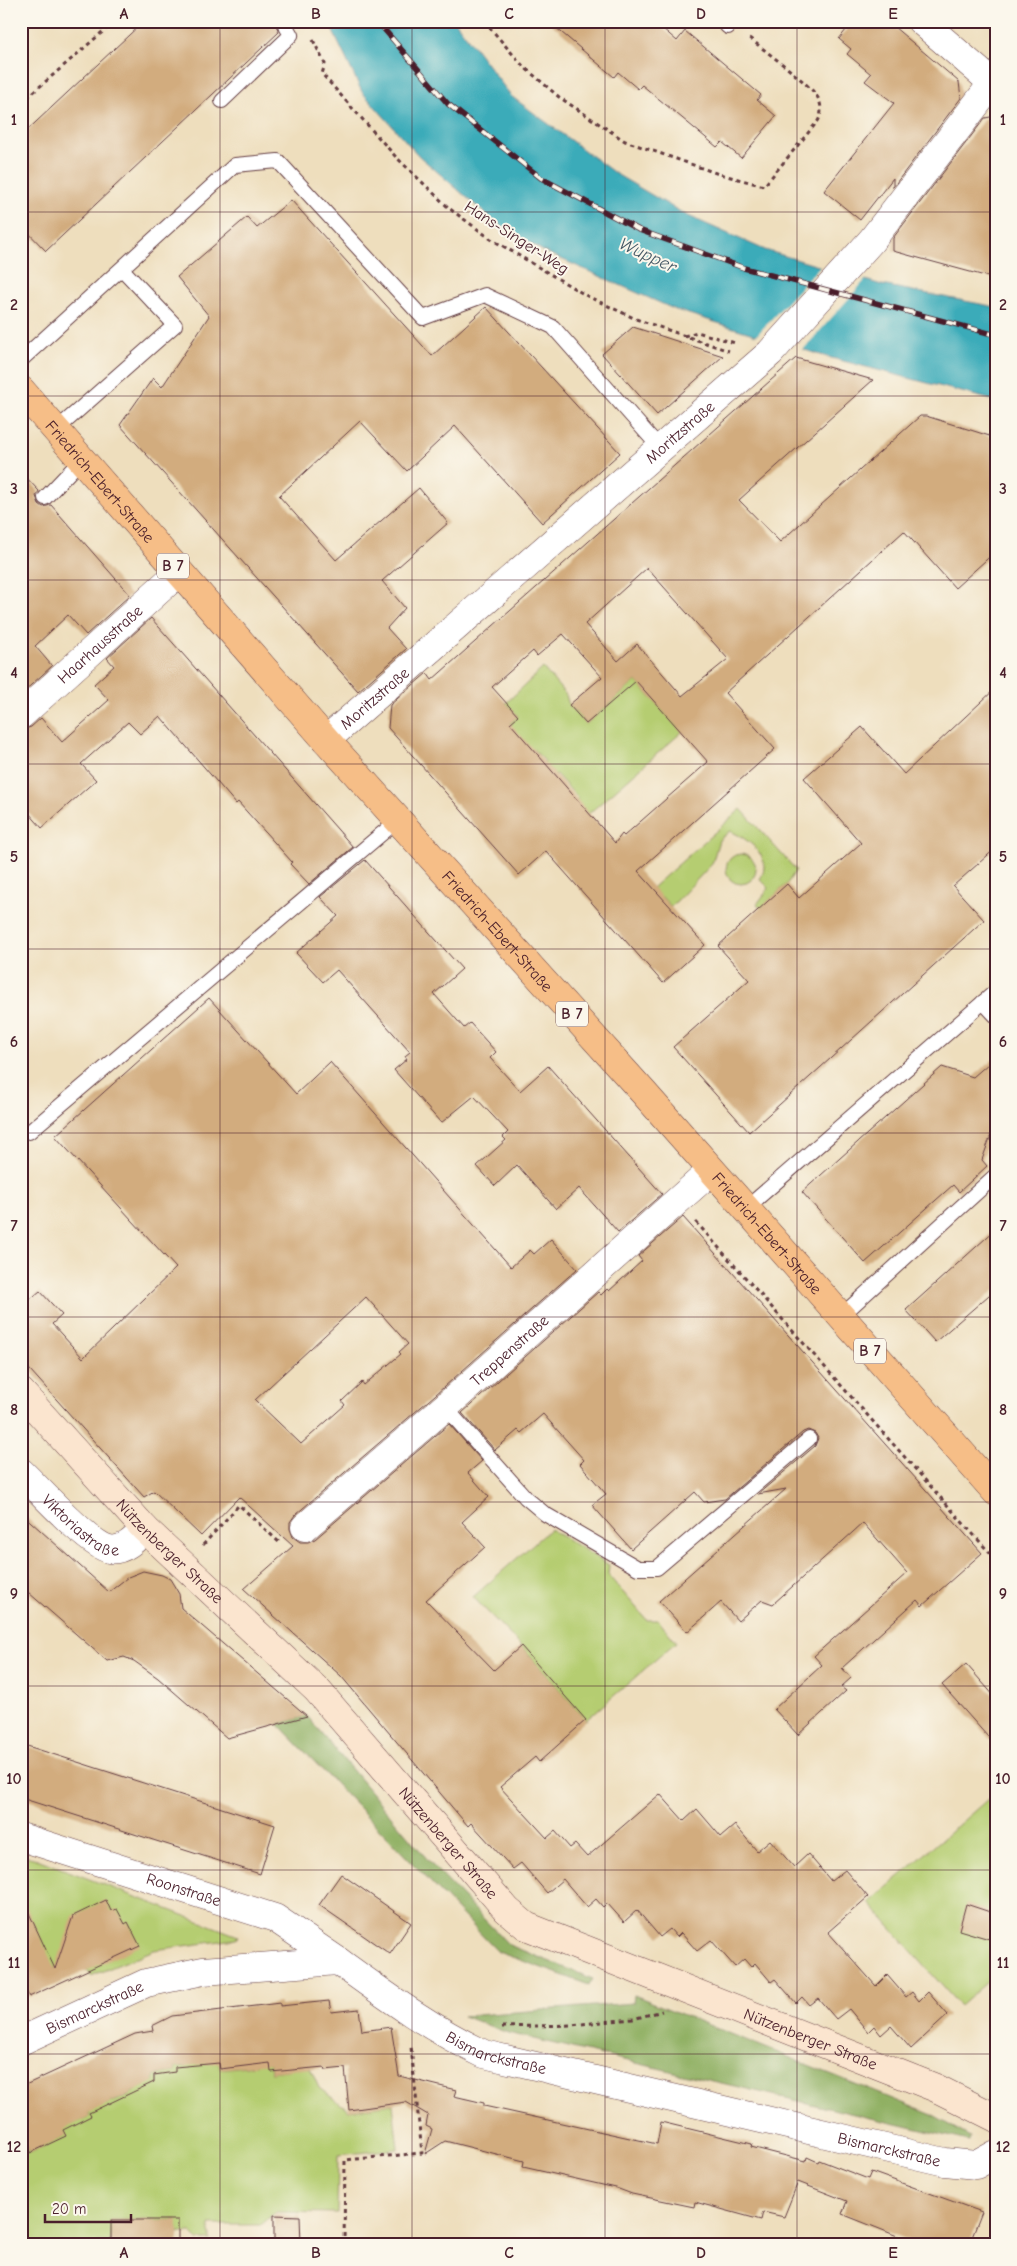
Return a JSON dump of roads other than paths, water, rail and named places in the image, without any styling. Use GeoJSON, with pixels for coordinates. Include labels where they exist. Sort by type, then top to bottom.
{"type":"FeatureCollection","features":[{"type":"Feature","properties":{"kind":"main road","name":"Friedrich-Ebert-Straße"},"geometry":{"type":"LineString","coordinates":[[21,390],[326,740],[996,1492]]}},
{"type":"Feature","properties":{"kind":"street"},"geometry":{"type":"LineString","coordinates":[[921,21],[994,85]]}},
{"type":"Feature","properties":{"kind":"street","name":"Moritzstraße"},"geometry":{"type":"LineString","coordinates":[[326,740],[770,353],[871,241],[994,85]]}},
{"type":"Feature","properties":{"kind":"street","name":"Haarhausstraße"},"geometry":{"type":"LineString","coordinates":[[21,715],[179,572]]}},
{"type":"Feature","properties":{"kind":"street","name":"Treppenstraße"},"geometry":{"type":"LineString","coordinates":[[305,1527],[445,1407],[711,1171]]}},
{"type":"Feature","properties":{"kind":"street","name":"Nützenberger Straße"},"geometry":{"type":"LineString","coordinates":[[21,1392],[145,1529],[317,1690],[507,1910],[526,1926],[936,2088],[996,2118]]}},
{"type":"Feature","properties":{"kind":"street","name":"Viktoriastraße"},"geometry":{"type":"LineString","coordinates":[[21,1472],[93,1541],[110,1550],[124,1547],[145,1529]]}},
{"type":"Feature","properties":{"kind":"street","name":"Roonstraße"},"geometry":{"type":"LineString","coordinates":[[21,1837],[275,1918],[338,1961]]}},
{"type":"Feature","properties":{"kind":"street","name":"Bismarckstraße"},"geometry":{"type":"LineString","coordinates":[[21,2041],[146,1983],[203,1972],[338,1961],[410,2013],[456,2041],[484,2054],[945,2162],[976,2164],[996,2154]]}},
{"type":"Feature","properties":{"kind":"lane"},"geometry":{"type":"LineString","coordinates":[[222,101],[292,35],[283,21]]}},
{"type":"Feature","properties":{"kind":"lane"},"geometry":{"type":"LineString","coordinates":[[21,360],[235,165],[278,161],[423,318],[485,295],[553,327],[660,448]]}},
{"type":"Feature","properties":{"kind":"lane"},"geometry":{"type":"LineString","coordinates":[[56,430],[175,325],[122,269]]}},
{"type":"Feature","properties":{"kind":"lane"},"geometry":{"type":"LineString","coordinates":[[45,498],[82,459]]}},
{"type":"Feature","properties":{"kind":"lane"},"geometry":{"type":"LineString","coordinates":[[29,1132],[398,820]]}},
{"type":"Feature","properties":{"kind":"lane"},"geometry":{"type":"LineString","coordinates":[[744,1210],[996,991]]}},
{"type":"Feature","properties":{"kind":"lane"},"geometry":{"type":"LineString","coordinates":[[983,1002],[996,1016]]}},
{"type":"Feature","properties":{"kind":"lane"},"geometry":{"type":"LineString","coordinates":[[840,1317],[996,1175]]}},
{"type":"Feature","properties":{"kind":"lane"},"geometry":{"type":"LineString","coordinates":[[445,1407],[526,1498],[545,1514],[638,1568],[657,1568],[809,1439]]}},
{"type":"Feature","properties":{"kind":"water","name":"Wupper"},"geometry":{"type":"Polygon","coordinates":[[[328,21],[455,21],[511,96],[616,174],[686,215],[765,250],[882,285],[996,307],[996,401],[824,356],[676,310],[543,251],[494,221],[419,156],[362,92],[328,21]]]}},
{"type":"Feature","properties":{"kind":"railway"},"geometry":{"type":"LineString","coordinates":[[377,21],[448,104],[541,178],[639,230],[744,268],[996,335]]}}]}
